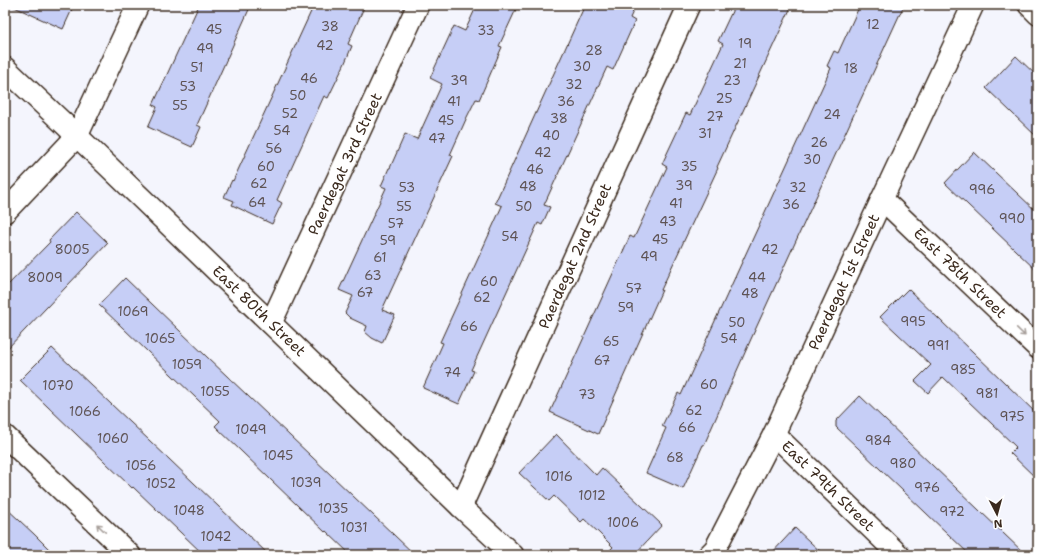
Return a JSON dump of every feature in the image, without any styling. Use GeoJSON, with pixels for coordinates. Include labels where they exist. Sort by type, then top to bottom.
{"type":"FeatureCollection","features":[{"type":"Feature","properties":{"kind":"street"},"geometry":{"type":"LineString","coordinates":[[5,212],[77,136],[138,5]]}},
{"type":"Feature","properties":{"kind":"street","name":"Paerdegat 3rd Street"},"geometry":{"type":"LineString","coordinates":[[272,323],[418,5]]}},
{"type":"Feature","properties":{"kind":"street","name":"Paerdegat 2nd Street"},"geometry":{"type":"LineString","coordinates":[[461,506],[689,5]]}},
{"type":"Feature","properties":{"kind":"street","name":"Paerdegat 1st Street"},"geometry":{"type":"LineString","coordinates":[[709,555],[715,549],[774,434],[973,5]]}},
{"type":"Feature","properties":{"kind":"street"},"geometry":{"type":"LineString","coordinates":[[1029,5],[1038,14]]}},
{"type":"Feature","properties":{"kind":"street","name":"East 80th Street"},"geometry":{"type":"LineString","coordinates":[[5,68],[513,555]]}},
{"type":"Feature","properties":{"kind":"street","name":"East 78th Street"},"geometry":{"type":"LineString","coordinates":[[882,199],[1038,348]]}},
{"type":"Feature","properties":{"kind":"street","name":"East 79th Street"},"geometry":{"type":"LineString","coordinates":[[774,434],[899,555]]}},
{"type":"Feature","properties":{"kind":"street"},"geometry":{"type":"LineString","coordinates":[[5,436],[130,555]]}},
{"type":"Feature","properties":{"kind":"building"},"geometry":{"type":"Polygon","coordinates":[[[10,5],[74,5],[63,29],[10,5]]]}},
{"type":"Feature","properties":{"kind":"building"},"geometry":{"type":"Polygon","coordinates":[[[199,5],[251,5],[197,125],[201,127],[192,147],[148,127],[157,107],[153,105],[199,5]]]}},
{"type":"Feature","properties":{"kind":"building"},"geometry":{"type":"Polygon","coordinates":[[[314,5],[365,5],[348,44],[352,46],[344,65],[328,98],[324,96],[277,200],[282,203],[272,224],[232,205],[234,201],[224,197],[232,180],[233,181],[314,5]]]}},
{"type":"Feature","properties":{"kind":"building"},"geometry":{"type":"Polygon","coordinates":[[[477,5],[518,5],[499,46],[502,47],[479,100],[476,99],[467,117],[450,155],[453,156],[382,310],[395,315],[382,343],[372,338],[365,332],[367,326],[350,318],[345,313],[353,296],[339,290],[386,188],[381,186],[405,134],[417,139],[442,84],[430,78],[454,26],[465,31],[477,5]]]}},
{"type":"Feature","properties":{"kind":"building"},"geometry":{"type":"Polygon","coordinates":[[[585,5],[636,5],[630,18],[635,21],[613,70],[607,67],[544,205],[550,207],[542,225],[538,223],[471,370],[474,371],[459,404],[423,388],[443,343],[440,342],[502,206],[495,203],[585,5]]]}},
{"type":"Feature","properties":{"kind":"building"},"geometry":{"type":"Polygon","coordinates":[[[735,5],[792,5],[661,290],[598,434],[550,412],[630,236],[634,238],[667,167],[662,164],[686,113],[690,115],[723,44],[718,41],[735,5]]]}},
{"type":"Feature","properties":{"kind":"building"},"geometry":{"type":"Polygon","coordinates":[[[860,5],[904,5],[683,489],[646,473],[666,428],[662,426],[678,393],[681,395],[831,68],[827,66],[834,51],[838,53],[860,5]]]}},
{"type":"Feature","properties":{"kind":"building"},"geometry":{"type":"Polygon","coordinates":[[[1016,56],[1038,77],[1038,138],[986,88],[1016,56]]]}},
{"type":"Feature","properties":{"kind":"building"},"geometry":{"type":"Polygon","coordinates":[[[974,152],[1038,213],[1038,272],[945,183],[974,152]]]}},
{"type":"Feature","properties":{"kind":"building"},"geometry":{"type":"Polygon","coordinates":[[[76,212],[108,243],[5,351],[5,288],[50,242],[49,240],[76,212]]]}},
{"type":"Feature","properties":{"kind":"building"},"geometry":{"type":"Polygon","coordinates":[[[125,278],[415,555],[351,555],[326,531],[325,532],[215,426],[220,421],[99,305],[125,278]]]}},
{"type":"Feature","properties":{"kind":"building"},"geometry":{"type":"Polygon","coordinates":[[[908,289],[1038,415],[1038,480],[1010,453],[1016,447],[943,377],[928,393],[915,381],[931,365],[880,317],[908,289]]]}},
{"type":"Feature","properties":{"kind":"building"},"geometry":{"type":"Polygon","coordinates":[[[52,348],[269,555],[204,555],[133,487],[132,488],[20,380],[52,348]]]}},
{"type":"Feature","properties":{"kind":"building"},"geometry":{"type":"Polygon","coordinates":[[[860,396],[1026,555],[970,555],[836,427],[836,421],[860,396]]]}},
{"type":"Feature","properties":{"kind":"building"},"geometry":{"type":"Polygon","coordinates":[[[556,434],[596,475],[602,468],[662,525],[634,555],[605,555],[613,547],[599,533],[584,519],[581,522],[554,496],[549,501],[519,473],[556,434]]]}},
{"type":"Feature","properties":{"kind":"building"},"geometry":{"type":"Polygon","coordinates":[[[5,507],[34,534],[55,555],[5,555],[5,507]]]}},
{"type":"Feature","properties":{"kind":"building"},"geometry":{"type":"Polygon","coordinates":[[[795,528],[824,555],[770,555],[795,528]]]}}]}
